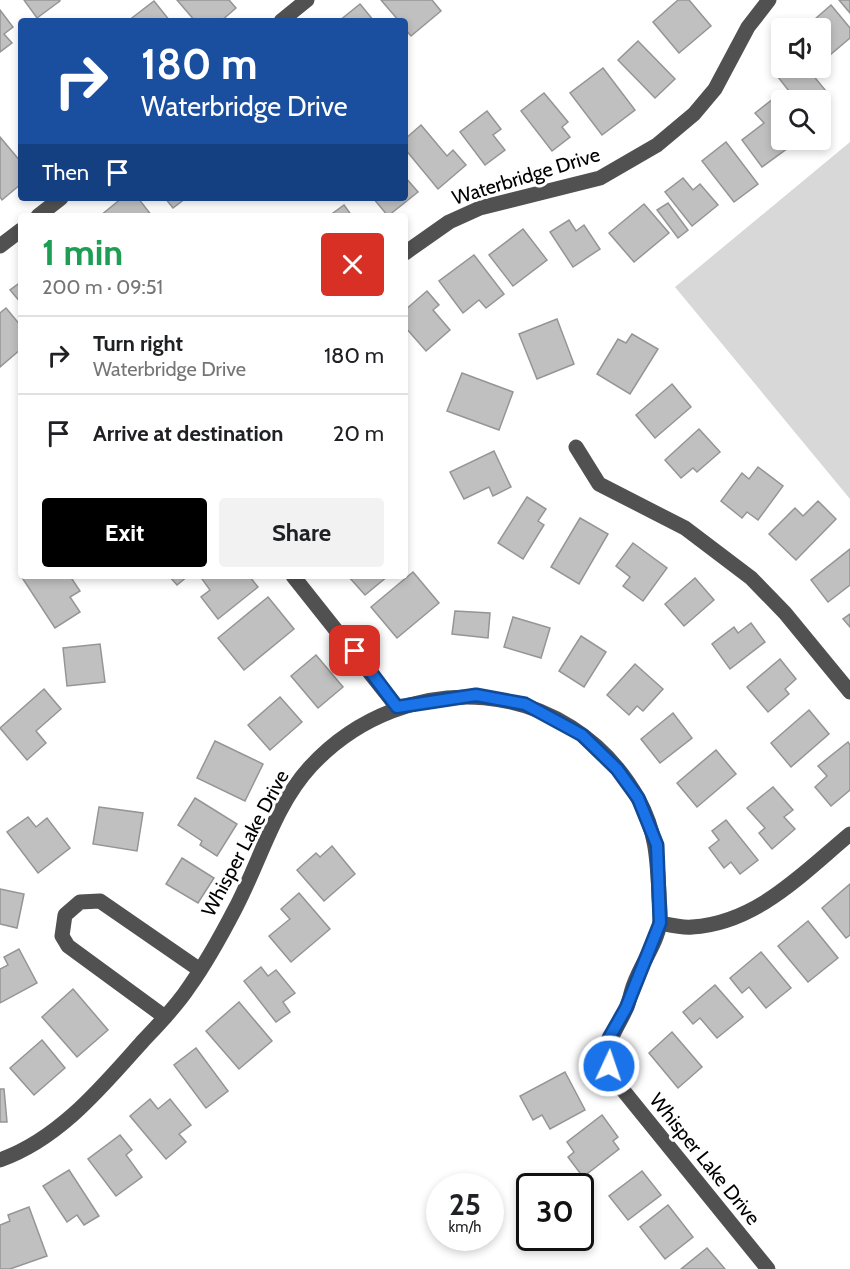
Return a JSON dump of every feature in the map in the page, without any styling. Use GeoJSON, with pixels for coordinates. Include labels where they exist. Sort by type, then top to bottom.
{"type":"FeatureCollection","features":[{"type":"Feature","properties":{"kind":"street"},"geometry":{"type":"LineString","coordinates":[[285,18],[307,0]]}},
{"type":"Feature","properties":{"kind":"street","name":"Waterbridge Drive"},"geometry":{"type":"LineString","coordinates":[[408,251],[449,222],[480,208],[600,178],[657,146],[694,114],[715,89],[748,27],[769,0]]}},
{"type":"Feature","properties":{"kind":"street"},"geometry":{"type":"LineString","coordinates":[[42,213],[57,201]]}},
{"type":"Feature","properties":{"kind":"street"},"geometry":{"type":"LineString","coordinates":[[0,246],[18,232]]}},
{"type":"Feature","properties":{"kind":"street"},"geometry":{"type":"LineString","coordinates":[[576,447],[599,484],[685,528],[752,578],[850,692]]}},
{"type":"Feature","properties":{"kind":"street"},"geometry":{"type":"LineString","coordinates":[[295,579],[397,707]]}},
{"type":"Feature","properties":{"kind":"street","name":"Whisper Lake Drive"},"geometry":{"type":"LineString","coordinates":[[0,1160],[33,1147],[60,1125],[106,1083],[188,990],[235,909],[289,796],[309,768],[332,745],[397,707],[476,695],[500,698],[540,711],[582,735],[617,769],[638,798],[657,845],[660,923],[626,1008],[609,1038],[609,1066],[618,1084],[768,1269]]}},
{"type":"Feature","properties":{"kind":"street"},"geometry":{"type":"LineString","coordinates":[[660,923],[692,927],[741,917],[768,900],[850,834]]}},
{"type":"Feature","properties":{"kind":"street"},"geometry":{"type":"LineString","coordinates":[[165,1017],[68,946],[62,936],[65,915],[80,902],[100,901],[200,970]]}},
{"type":"Feature","properties":{"kind":"shaded area"},"geometry":{"type":"Polygon","coordinates":[[[850,142],[850,499],[675,287],[850,142]]]}},
{"type":"Feature","properties":{"kind":"building"},"geometry":{"type":"Polygon","coordinates":[[[24,0],[59,0],[60,1],[37,18],[24,0]]]}},
{"type":"Feature","properties":{"kind":"building"},"geometry":{"type":"Polygon","coordinates":[[[177,0],[229,0],[236,8],[224,18],[192,18],[177,0]]]}},
{"type":"Feature","properties":{"kind":"building"},"geometry":{"type":"Polygon","coordinates":[[[381,0],[432,0],[441,11],[411,36],[408,32],[408,18],[396,18],[381,0]]]}},
{"type":"Feature","properties":{"kind":"building"},"geometry":{"type":"Polygon","coordinates":[[[678,0],[689,0],[711,26],[679,53],[653,22],[678,0]]]}},
{"type":"Feature","properties":{"kind":"building"},"geometry":{"type":"Polygon","coordinates":[[[839,0],[850,0],[850,13],[839,0]]]}},
{"type":"Feature","properties":{"kind":"building"},"geometry":{"type":"Polygon","coordinates":[[[154,1],[168,18],[132,18],[154,1]]]}},
{"type":"Feature","properties":{"kind":"building"},"geometry":{"type":"Polygon","coordinates":[[[360,4],[372,18],[343,18],[360,4]]]}},
{"type":"Feature","properties":{"kind":"building"},"geometry":{"type":"Polygon","coordinates":[[[831,5],[850,28],[850,38],[831,54],[831,18],[816,18],[831,5]]]}},
{"type":"Feature","properties":{"kind":"building"},"geometry":{"type":"Polygon","coordinates":[[[0,10],[13,27],[4,34],[12,43],[0,52],[0,10]]]}},
{"type":"Feature","properties":{"kind":"building"},"geometry":{"type":"Polygon","coordinates":[[[638,41],[675,79],[655,98],[618,60],[638,41]]]}},
{"type":"Feature","properties":{"kind":"building"},"geometry":{"type":"Polygon","coordinates":[[[603,68],[635,110],[602,135],[570,93],[603,68]]]}},
{"type":"Feature","properties":{"kind":"building"},"geometry":{"type":"Polygon","coordinates":[[[779,78],[815,78],[825,90],[788,90],[779,78]]]}},
{"type":"Feature","properties":{"kind":"building"},"geometry":{"type":"Polygon","coordinates":[[[544,93],[568,122],[562,127],[570,137],[552,151],[521,111],[544,93]]]}},
{"type":"Feature","properties":{"kind":"building"},"geometry":{"type":"Polygon","coordinates":[[[771,101],[771,150],[785,150],[762,167],[742,140],[764,123],[755,113],[771,101]]]}},
{"type":"Feature","properties":{"kind":"building"},"geometry":{"type":"Polygon","coordinates":[[[487,111],[501,129],[493,135],[505,150],[485,165],[460,132],[487,111]]]}},
{"type":"Feature","properties":{"kind":"building"},"geometry":{"type":"Polygon","coordinates":[[[421,125],[447,156],[453,150],[466,165],[438,189],[408,153],[408,136],[421,125]]]}},
{"type":"Feature","properties":{"kind":"building"},"geometry":{"type":"Polygon","coordinates":[[[0,137],[18,158],[18,187],[2,200],[0,197],[0,137]]]}},
{"type":"Feature","properties":{"kind":"building"},"geometry":{"type":"Polygon","coordinates":[[[726,142],[758,184],[734,202],[702,161],[726,142]]]}},
{"type":"Feature","properties":{"kind":"building"},"geometry":{"type":"Polygon","coordinates":[[[683,178],[693,190],[700,184],[718,205],[692,226],[665,192],[683,178]]]}},
{"type":"Feature","properties":{"kind":"building"},"geometry":{"type":"Polygon","coordinates":[[[408,180],[418,192],[408,200],[408,180]]]}},
{"type":"Feature","properties":{"kind":"building"},"geometry":{"type":"Polygon","coordinates":[[[118,201],[140,201],[150,213],[104,213],[118,201]]]}},
{"type":"Feature","properties":{"kind":"building"},"geometry":{"type":"Polygon","coordinates":[[[167,201],[182,201],[173,208],[167,201]]]}},
{"type":"Feature","properties":{"kind":"building"},"geometry":{"type":"Polygon","coordinates":[[[376,201],[407,201],[392,213],[386,213],[376,201]]]}},
{"type":"Feature","properties":{"kind":"building"},"geometry":{"type":"Polygon","coordinates":[[[668,203],[688,230],[678,238],[657,210],[668,203]]]}},
{"type":"Feature","properties":{"kind":"building"},"geometry":{"type":"Polygon","coordinates":[[[644,204],[669,233],[634,262],[609,233],[644,204]]]}},
{"type":"Feature","properties":{"kind":"building"},"geometry":{"type":"Polygon","coordinates":[[[344,205],[350,213],[333,213],[344,205]]]}},
{"type":"Feature","properties":{"kind":"building"},"geometry":{"type":"Polygon","coordinates":[[[569,220],[576,231],[584,225],[600,249],[573,267],[550,232],[569,220]]]}},
{"type":"Feature","properties":{"kind":"building"},"geometry":{"type":"Polygon","coordinates":[[[523,229],[547,260],[513,286],[489,255],[523,229]]]}},
{"type":"Feature","properties":{"kind":"building"},"geometry":{"type":"Polygon","coordinates":[[[474,255],[504,294],[486,308],[479,300],[463,313],[439,281],[474,255]]]}},
{"type":"Feature","properties":{"kind":"building"},"geometry":{"type":"Polygon","coordinates":[[[18,284],[18,299],[10,290],[18,284]]]}},
{"type":"Feature","properties":{"kind":"building"},"geometry":{"type":"Polygon","coordinates":[[[427,291],[439,305],[433,310],[450,330],[426,351],[408,330],[408,307],[427,291]]]}},
{"type":"Feature","properties":{"kind":"building"},"geometry":{"type":"Polygon","coordinates":[[[6,308],[18,322],[18,352],[0,367],[0,313],[6,308]]]}},
{"type":"Feature","properties":{"kind":"building"},"geometry":{"type":"Polygon","coordinates":[[[557,319],[574,364],[537,379],[519,334],[557,319]]]}},
{"type":"Feature","properties":{"kind":"building"},"geometry":{"type":"Polygon","coordinates":[[[632,334],[658,349],[630,394],[597,374],[618,339],[626,343],[632,334]]]}},
{"type":"Feature","properties":{"kind":"building"},"geometry":{"type":"Polygon","coordinates":[[[462,373],[513,392],[499,430],[447,411],[462,373]]]}},
{"type":"Feature","properties":{"kind":"building"},"geometry":{"type":"Polygon","coordinates":[[[672,384],[691,407],[655,438],[636,415],[672,384]]]}},
{"type":"Feature","properties":{"kind":"building"},"geometry":{"type":"Polygon","coordinates":[[[699,429],[720,452],[697,472],[693,468],[681,478],[665,460],[699,429]]]}},
{"type":"Feature","properties":{"kind":"building"},"geometry":{"type":"Polygon","coordinates":[[[494,451],[511,487],[493,496],[489,487],[464,499],[450,472],[494,451]]]}},
{"type":"Feature","properties":{"kind":"building"},"geometry":{"type":"Polygon","coordinates":[[[758,467],[783,486],[758,520],[747,512],[742,518],[721,501],[742,473],[749,479],[758,467]]]}},
{"type":"Feature","properties":{"kind":"building"},"geometry":{"type":"Polygon","coordinates":[[[527,497],[546,509],[538,521],[544,525],[523,559],[498,543],[527,497]]]}},
{"type":"Feature","properties":{"kind":"building"},"geometry":{"type":"Polygon","coordinates":[[[818,501],[836,519],[796,560],[769,534],[795,508],[803,516],[818,501]]]}},
{"type":"Feature","properties":{"kind":"building"},"geometry":{"type":"Polygon","coordinates":[[[580,518],[608,534],[579,584],[551,567],[580,518]]]}},
{"type":"Feature","properties":{"kind":"building"},"geometry":{"type":"Polygon","coordinates":[[[633,543],[667,568],[643,601],[623,586],[630,577],[616,566],[633,543]]]}},
{"type":"Feature","properties":{"kind":"building"},"geometry":{"type":"Polygon","coordinates":[[[850,549],[850,585],[828,602],[811,580],[850,549]]]}},
{"type":"Feature","properties":{"kind":"building"},"geometry":{"type":"Polygon","coordinates":[[[413,572],[439,603],[397,638],[371,607],[405,579],[408,579],[413,572]]]}},
{"type":"Feature","properties":{"kind":"building"},"geometry":{"type":"Polygon","coordinates":[[[695,578],[714,600],[684,626],[665,604],[695,578]]]}},
{"type":"Feature","properties":{"kind":"building"},"geometry":{"type":"Polygon","coordinates":[[[23,579],[72,579],[80,591],[70,597],[80,612],[55,628],[23,579]]]}},
{"type":"Feature","properties":{"kind":"building"},"geometry":{"type":"Polygon","coordinates":[[[172,579],[184,579],[177,585],[172,579]]]}},
{"type":"Feature","properties":{"kind":"building"},"geometry":{"type":"Polygon","coordinates":[[[202,579],[251,579],[258,587],[218,619],[201,597],[210,590],[202,579]]]}},
{"type":"Feature","properties":{"kind":"building"},"geometry":{"type":"Polygon","coordinates":[[[351,579],[384,579],[365,595],[351,579]]]}},
{"type":"Feature","properties":{"kind":"building"},"geometry":{"type":"Polygon","coordinates":[[[268,597],[294,629],[244,670],[218,638],[268,597]]]}},
{"type":"Feature","properties":{"kind":"building"},"geometry":{"type":"Polygon","coordinates":[[[455,611],[490,613],[488,638],[452,634],[455,611]]]}},
{"type":"Feature","properties":{"kind":"building"},"geometry":{"type":"Polygon","coordinates":[[[850,614],[850,627],[843,619],[850,614]]]}},
{"type":"Feature","properties":{"kind":"building"},"geometry":{"type":"Polygon","coordinates":[[[513,617],[550,628],[541,658],[504,647],[513,617]]]}},
{"type":"Feature","properties":{"kind":"building"},"geometry":{"type":"Polygon","coordinates":[[[751,623],[765,642],[730,669],[712,644],[734,627],[738,633],[751,623]]]}},
{"type":"Feature","properties":{"kind":"building"},"geometry":{"type":"Polygon","coordinates":[[[581,636],[606,652],[584,687],[559,671],[581,636]]]}},
{"type":"Feature","properties":{"kind":"building"},"geometry":{"type":"Polygon","coordinates":[[[100,644],[105,682],[67,686],[63,648],[100,644]]]}},
{"type":"Feature","properties":{"kind":"building"},"geometry":{"type":"Polygon","coordinates":[[[316,655],[343,687],[318,708],[291,676],[316,655]]]}},
{"type":"Feature","properties":{"kind":"building"},"geometry":{"type":"Polygon","coordinates":[[[780,659],[796,679],[785,689],[789,694],[768,712],[747,687],[780,659]]]}},
{"type":"Feature","properties":{"kind":"building"},"geometry":{"type":"Polygon","coordinates":[[[635,664],[663,689],[643,711],[637,706],[629,715],[607,695],[635,664]]]}},
{"type":"Feature","properties":{"kind":"building"},"geometry":{"type":"Polygon","coordinates":[[[44,689],[61,709],[36,731],[46,743],[27,760],[0,728],[44,689]]]}},
{"type":"Feature","properties":{"kind":"building"},"geometry":{"type":"Polygon","coordinates":[[[280,697],[302,722],[270,750],[248,725],[280,697]]]}},
{"type":"Feature","properties":{"kind":"building"},"geometry":{"type":"Polygon","coordinates":[[[809,710],[829,734],[791,767],[771,743],[809,710]]]}},
{"type":"Feature","properties":{"kind":"building"},"geometry":{"type":"Polygon","coordinates":[[[673,713],[692,738],[660,763],[641,739],[673,713]]]}},
{"type":"Feature","properties":{"kind":"building"},"geometry":{"type":"Polygon","coordinates":[[[215,741],[263,764],[245,801],[197,778],[215,741]]]}},
{"type":"Feature","properties":{"kind":"building"},"geometry":{"type":"Polygon","coordinates":[[[848,742],[850,745],[850,790],[831,806],[815,787],[827,776],[818,766],[848,742]]]}},
{"type":"Feature","properties":{"kind":"building"},"geometry":{"type":"Polygon","coordinates":[[[716,750],[736,774],[697,807],[677,783],[716,750]]]}},
{"type":"Feature","properties":{"kind":"building"},"geometry":{"type":"Polygon","coordinates":[[[773,787],[793,810],[784,817],[795,829],[772,849],[759,833],[765,828],[747,808],[773,787]]]}},
{"type":"Feature","properties":{"kind":"building"},"geometry":{"type":"Polygon","coordinates":[[[195,798],[237,824],[217,856],[200,845],[202,841],[178,825],[195,798]]]}},
{"type":"Feature","properties":{"kind":"building"},"geometry":{"type":"Polygon","coordinates":[[[99,807],[143,813],[137,851],[93,844],[99,807]]]}},
{"type":"Feature","properties":{"kind":"building"},"geometry":{"type":"Polygon","coordinates":[[[28,817],[36,827],[47,818],[70,848],[38,873],[7,832],[28,817]]]}},
{"type":"Feature","properties":{"kind":"building"},"geometry":{"type":"Polygon","coordinates":[[[726,820],[758,860],[740,874],[731,862],[724,868],[709,848],[719,840],[712,831],[726,820]]]}},
{"type":"Feature","properties":{"kind":"building"},"geometry":{"type":"Polygon","coordinates":[[[332,846],[355,874],[324,901],[297,870],[316,853],[320,857],[332,846]]]}},
{"type":"Feature","properties":{"kind":"building"},"geometry":{"type":"Polygon","coordinates":[[[182,858],[214,878],[198,903],[166,884],[182,858]]]}},
{"type":"Feature","properties":{"kind":"building"},"geometry":{"type":"Polygon","coordinates":[[[850,884],[850,935],[846,938],[822,908],[850,884]]]}},
{"type":"Feature","properties":{"kind":"building"},"geometry":{"type":"Polygon","coordinates":[[[0,889],[24,894],[17,928],[0,924],[0,889]]]}},
{"type":"Feature","properties":{"kind":"building"},"geometry":{"type":"Polygon","coordinates":[[[299,893],[330,929],[291,962],[269,936],[290,919],[281,909],[299,893]]]}},
{"type":"Feature","properties":{"kind":"building"},"geometry":{"type":"Polygon","coordinates":[[[808,921],[838,958],[808,982],[778,946],[808,921]]]}},
{"type":"Feature","properties":{"kind":"building"},"geometry":{"type":"Polygon","coordinates":[[[19,949],[37,983],[0,1003],[0,969],[8,965],[4,957],[19,949]]]}},
{"type":"Feature","properties":{"kind":"building"},"geometry":{"type":"Polygon","coordinates":[[[761,952],[791,988],[766,1008],[749,987],[742,993],[730,978],[761,952]]]}},
{"type":"Feature","properties":{"kind":"building"},"geometry":{"type":"Polygon","coordinates":[[[261,967],[268,976],[276,970],[295,993],[283,1002],[290,1012],[276,1022],[244,981],[261,967]]]}},
{"type":"Feature","properties":{"kind":"building"},"geometry":{"type":"Polygon","coordinates":[[[715,985],[743,1017],[717,1038],[700,1018],[693,1024],[683,1012],[715,985]]]}},
{"type":"Feature","properties":{"kind":"building"},"geometry":{"type":"Polygon","coordinates":[[[73,989],[108,1030],[77,1057],[42,1017],[73,989]]]}},
{"type":"Feature","properties":{"kind":"building"},"geometry":{"type":"Polygon","coordinates":[[[239,1002],[272,1041],[239,1069],[206,1031],[239,1002]]]}},
{"type":"Feature","properties":{"kind":"building"},"geometry":{"type":"Polygon","coordinates":[[[672,1032],[702,1067],[678,1088],[649,1053],[672,1032]]]}},
{"type":"Feature","properties":{"kind":"building"},"geometry":{"type":"Polygon","coordinates":[[[42,1040],[65,1068],[34,1095],[10,1068],[42,1040]]]}},
{"type":"Feature","properties":{"kind":"building"},"geometry":{"type":"Polygon","coordinates":[[[196,1048],[228,1091],[206,1108],[174,1065],[196,1048]]]}},
{"type":"Feature","properties":{"kind":"building"},"geometry":{"type":"Polygon","coordinates":[[[565,1072],[585,1110],[550,1129],[542,1115],[533,1120],[520,1096],[565,1072]]]}},
{"type":"Feature","properties":{"kind":"building"},"geometry":{"type":"Polygon","coordinates":[[[0,1089],[4,1089],[7,1122],[0,1122],[0,1089]]]}},
{"type":"Feature","properties":{"kind":"building"},"geometry":{"type":"Polygon","coordinates":[[[150,1099],[158,1109],[170,1099],[191,1125],[179,1134],[186,1142],[166,1159],[130,1116],[150,1099]]]}},
{"type":"Feature","properties":{"kind":"building"},"geometry":{"type":"Polygon","coordinates":[[[602,1115],[618,1137],[613,1141],[619,1149],[588,1173],[580,1173],[568,1157],[574,1152],[567,1142],[602,1115]]]}},
{"type":"Feature","properties":{"kind":"building"},"geometry":{"type":"Polygon","coordinates":[[[120,1135],[132,1150],[126,1155],[142,1177],[116,1196],[88,1159],[120,1135]]]}},
{"type":"Feature","properties":{"kind":"building"},"geometry":{"type":"Polygon","coordinates":[[[69,1170],[99,1216],[84,1225],[77,1215],[67,1222],[43,1186],[69,1170]]]}},
{"type":"Feature","properties":{"kind":"building"},"geometry":{"type":"Polygon","coordinates":[[[642,1171],[661,1195],[628,1220],[609,1196],[642,1171]]]}},
{"type":"Feature","properties":{"kind":"building"},"geometry":{"type":"Polygon","coordinates":[[[668,1205],[693,1237],[665,1259],[640,1227],[668,1205]]]}},
{"type":"Feature","properties":{"kind":"building"},"geometry":{"type":"Polygon","coordinates":[[[29,1207],[47,1256],[10,1269],[0,1269],[0,1225],[10,1221],[8,1215],[29,1207]]]}},
{"type":"Feature","properties":{"kind":"building"},"geometry":{"type":"Polygon","coordinates":[[[707,1248],[725,1269],[681,1269],[707,1248]]]}},
{"type":"Feature","properties":{"kind":"route"},"geometry":{"type":"LineString","coordinates":[[355,651],[397,707],[476,695],[525,704],[569,726],[597,747],[617,769],[638,798],[657,845],[660,923],[626,1008],[609,1038],[609,1066]]}}]}
